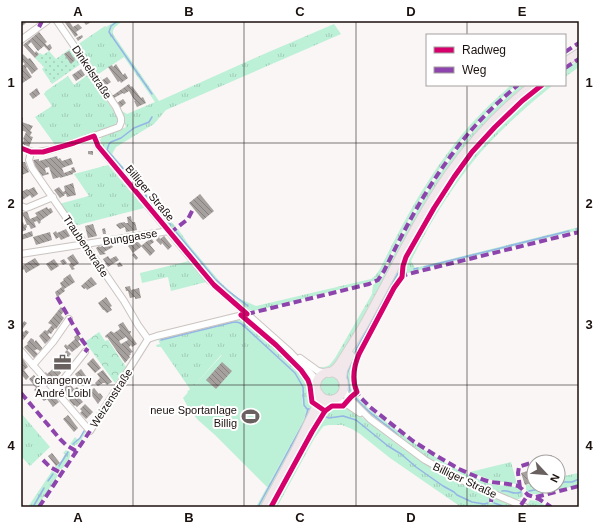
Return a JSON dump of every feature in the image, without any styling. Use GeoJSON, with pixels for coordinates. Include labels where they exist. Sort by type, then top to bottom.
{"type":"FeatureCollection","features":[{"type":"Feature","properties":{"kind":"main road"},"geometry":{"type":"LineString","coordinates":[[566,61],[579,53]]}},
{"type":"Feature","properties":{"kind":"main road"},"geometry":{"type":"LineString","coordinates":[[332,400],[324,399],[319,394],[317,385],[320,378],[338,366],[361,329],[421,219],[449,174],[469,148],[493,121],[532,86]]}},
{"type":"Feature","properties":{"kind":"main road"},"geometry":{"type":"LineString","coordinates":[[264,507],[296,449],[320,410],[324,405],[340,396],[344,389],[342,379],[344,367],[361,329]]}},
{"type":"Feature","properties":{"kind":"main road"},"geometry":{"type":"LineString","coordinates":[[328,373],[338,375],[342,379]]}},
{"type":"Feature","properties":{"kind":"main road"},"geometry":{"type":"LineString","coordinates":[[296,449],[316,405],[319,394]]}},
{"type":"Feature","properties":{"kind":"street"},"geometry":{"type":"LineString","coordinates":[[21,40],[47,21]]}},
{"type":"Feature","properties":{"kind":"street","name":"Dinkelstraße"},"geometry":{"type":"LineString","coordinates":[[57,21],[116,107],[121,118],[118,127],[94,136]]}},
{"type":"Feature","properties":{"kind":"street"},"geometry":{"type":"LineString","coordinates":[[21,148],[31,152],[38,152],[50,150],[94,136]]}},
{"type":"Feature","properties":{"kind":"street","name":"Billiger Straße"},"geometry":{"type":"LineString","coordinates":[[94,136],[98,146],[209,280],[290,352],[313,376],[317,385]]}},
{"type":"Feature","properties":{"kind":"street","name":"Traubenstraße"},"geometry":{"type":"LineString","coordinates":[[31,152],[29,160],[30,166],[124,301],[148,339]]}},
{"type":"Feature","properties":{"kind":"street"},"geometry":{"type":"LineString","coordinates":[[21,206],[29,208],[53,197]]}},
{"type":"Feature","properties":{"kind":"street","name":"Bunggasse"},"geometry":{"type":"LineString","coordinates":[[21,254],[169,231]]}},
{"type":"Feature","properties":{"kind":"street"},"geometry":{"type":"LineString","coordinates":[[148,339],[247,314]]}},
{"type":"Feature","properties":{"kind":"street"},"geometry":{"type":"LineString","coordinates":[[33,365],[53,342],[69,319]]}},
{"type":"Feature","properties":{"kind":"street","name":"Weizenstraße"},"geometry":{"type":"LineString","coordinates":[[21,351],[90,431],[148,339]]}},
{"type":"Feature","properties":{"kind":"street","name":"Billiger Straße"},"geometry":{"type":"LineString","coordinates":[[290,352],[318,371],[328,373]]}},
{"type":"Feature","properties":{"kind":"street"},"geometry":{"type":"LineString","coordinates":[[55,390],[82,354]]}},
{"type":"Feature","properties":{"kind":"street","name":"Billiger Straße"},"geometry":{"type":"LineString","coordinates":[[344,389],[347,396],[370,419]]}},
{"type":"Feature","properties":{"kind":"street","name":"Billiger Straße"},"geometry":{"type":"LineString","coordinates":[[332,400],[342,402],[370,419],[414,452],[444,471],[472,485],[525,507]]}},
{"type":"Feature","properties":{"kind":"green space"},"geometry":{"type":"Polygon","coordinates":[[[116,21],[123,21],[114,28],[113,34],[159,101],[334,24],[341,34],[166,110],[154,124],[116,147],[112,154],[175,226],[171,228],[168,227],[100,145],[100,140],[102,137],[126,127],[122,111],[127,114],[155,102],[124,57],[97,75],[77,45],[105,26],[106,27],[116,21]]]}},
{"type":"Feature","properties":{"kind":"green space"},"geometry":{"type":"Polygon","coordinates":[[[71,48],[82,63],[52,84],[42,69],[44,67],[35,58],[40,53],[43,55],[49,51],[56,59],[71,48]]]}},
{"type":"Feature","properties":{"kind":"green space"},"geometry":{"type":"Polygon","coordinates":[[[579,60],[579,67],[566,76],[566,68],[579,60]]]}},
{"type":"Feature","properties":{"kind":"green space"},"geometry":{"type":"Polygon","coordinates":[[[89,74],[117,116],[117,122],[112,127],[56,146],[35,117],[52,106],[44,94],[68,76],[74,85],[89,74]]]}},
{"type":"Feature","properties":{"kind":"green space"},"geometry":{"type":"Polygon","coordinates":[[[510,86],[515,86],[476,124],[457,145],[440,168],[416,207],[381,274],[376,280],[253,311],[247,309],[215,282],[175,233],[178,229],[189,245],[221,283],[238,298],[256,306],[371,279],[380,269],[415,203],[434,172],[462,134],[489,105],[510,86]]]}},
{"type":"Feature","properties":{"kind":"green space"},"geometry":{"type":"Polygon","coordinates":[[[520,86],[527,86],[471,140],[339,361],[327,370],[323,370],[318,367],[328,366],[335,358],[372,294],[373,285],[383,276],[427,193],[458,149],[494,109],[520,86]]]}},
{"type":"Feature","properties":{"kind":"green space"},"geometry":{"type":"Polygon","coordinates":[[[537,86],[539,86],[526,95],[504,115],[522,98],[537,86]]]}},
{"type":"Feature","properties":{"kind":"green space"},"geometry":{"type":"Polygon","coordinates":[[[542,86],[552,86],[524,109],[480,153],[451,191],[411,261],[415,268],[579,227],[579,230],[404,274],[403,270],[405,261],[442,195],[471,155],[504,119],[542,86]]]}},
{"type":"Feature","properties":{"kind":"green space"},"geometry":{"type":"Polygon","coordinates":[[[499,120],[477,144],[446,186],[408,252],[400,275],[358,353],[352,372],[352,382],[355,391],[350,396],[347,390],[345,375],[352,355],[425,220],[451,176],[481,138],[499,120]]]}},
{"type":"Feature","properties":{"kind":"green space"},"geometry":{"type":"Polygon","coordinates":[[[108,165],[144,208],[74,226],[59,204],[89,196],[74,174],[108,165]]]}},
{"type":"Feature","properties":{"kind":"green space"},"geometry":{"type":"Polygon","coordinates":[[[189,261],[206,282],[171,291],[168,277],[142,283],[140,273],[189,261]]]}},
{"type":"Feature","properties":{"kind":"green space"},"geometry":{"type":"Polygon","coordinates":[[[245,317],[247,317],[290,354],[311,377],[314,382],[316,397],[314,402],[309,381],[303,370],[245,317]]]}},
{"type":"Feature","properties":{"kind":"green space"},"geometry":{"type":"Polygon","coordinates":[[[243,318],[298,368],[307,382],[311,403],[314,406],[261,507],[256,507],[304,420],[306,413],[303,407],[301,389],[231,364],[221,355],[188,393],[187,392],[190,389],[161,347],[157,347],[156,345],[160,344],[158,339],[243,318]]]}},
{"type":"Feature","properties":{"kind":"green space"},"geometry":{"type":"Polygon","coordinates":[[[99,332],[105,341],[108,340],[126,367],[115,383],[85,342],[99,332]]]}},
{"type":"Feature","properties":{"kind":"green space","name":"neue Sportanlage Billig"},"geometry":{"type":"Polygon","coordinates":[[[254,341],[299,386],[301,389],[303,407],[306,413],[304,420],[267,487],[198,420],[189,409],[183,398],[222,355],[231,364],[254,341]]]}},
{"type":"Feature","properties":{"kind":"green space"},"geometry":{"type":"Polygon","coordinates":[[[330,375],[338,378],[341,386],[338,394],[330,397],[322,394],[319,386],[322,378],[330,375]]]}},
{"type":"Feature","properties":{"kind":"green space"},"geometry":{"type":"Polygon","coordinates":[[[356,395],[381,418],[443,462],[485,482],[517,488],[523,492],[523,496],[519,499],[515,499],[467,480],[429,459],[372,417],[352,398],[356,395]]]}},
{"type":"Feature","properties":{"kind":"green space"},"geometry":{"type":"Polygon","coordinates":[[[346,406],[424,463],[451,478],[489,495],[490,503],[492,503],[494,497],[518,507],[461,507],[390,458],[352,429],[342,425],[329,425],[324,426],[314,439],[277,507],[272,507],[324,415],[331,408],[343,408],[346,406]]]}},
{"type":"Feature","properties":{"kind":"green space"},"geometry":{"type":"Polygon","coordinates":[[[21,413],[50,447],[30,466],[21,456],[21,413]]]}},
{"type":"Feature","properties":{"kind":"green space"},"geometry":{"type":"Polygon","coordinates":[[[85,429],[86,432],[79,443],[74,446],[70,444],[75,437],[78,440],[85,429]]]}},
{"type":"Feature","properties":{"kind":"green space"},"geometry":{"type":"Polygon","coordinates":[[[66,450],[70,452],[70,457],[63,468],[60,469],[55,467],[61,461],[65,454],[63,453],[66,450]]]}},
{"type":"Feature","properties":{"kind":"green space"},"geometry":{"type":"Polygon","coordinates":[[[511,462],[517,484],[491,480],[470,472],[511,462]]]}},
{"type":"Feature","properties":{"kind":"green space"},"geometry":{"type":"Polygon","coordinates":[[[52,471],[57,474],[57,477],[37,507],[28,507],[52,471]]]}},
{"type":"Feature","properties":{"kind":"green space"},"geometry":{"type":"Polygon","coordinates":[[[579,473],[579,485],[566,488],[566,475],[579,473]]]}},
{"type":"Feature","properties":{"kind":"green space"},"geometry":{"type":"Polygon","coordinates":[[[530,500],[537,501],[548,507],[531,507],[528,504],[530,500]]]}},
{"type":"Feature","properties":{"kind":"building"},"geometry":{"type":"Polygon","coordinates":[[[21,21],[25,21],[26,23],[21,27],[21,21]]]}},
{"type":"Feature","properties":{"kind":"building"},"geometry":{"type":"Polygon","coordinates":[[[64,21],[69,21],[73,27],[78,24],[82,28],[76,32],[78,35],[75,37],[64,21]]]}},
{"type":"Feature","properties":{"kind":"building"},"geometry":{"type":"Polygon","coordinates":[[[83,21],[93,21],[86,25],[83,21]]]}},
{"type":"Feature","properties":{"kind":"building"},"geometry":{"type":"Polygon","coordinates":[[[39,32],[47,42],[45,43],[47,46],[50,44],[52,48],[49,51],[44,46],[38,51],[31,42],[28,45],[35,53],[36,51],[39,54],[35,58],[23,45],[39,32]]]}},
{"type":"Feature","properties":{"kind":"building"},"geometry":{"type":"Polygon","coordinates":[[[82,35],[83,37],[78,41],[76,38],[82,35]]]}},
{"type":"Feature","properties":{"kind":"building"},"geometry":{"type":"Polygon","coordinates":[[[69,51],[75,60],[71,64],[64,54],[69,51]]]}},
{"type":"Feature","properties":{"kind":"building"},"geometry":{"type":"Polygon","coordinates":[[[21,53],[28,59],[30,58],[38,69],[32,74],[27,67],[26,68],[32,77],[21,84],[21,67],[25,64],[21,60],[21,53]]]}},
{"type":"Feature","properties":{"kind":"building"},"geometry":{"type":"Polygon","coordinates":[[[116,64],[123,75],[125,73],[128,78],[121,83],[120,81],[118,82],[108,67],[112,65],[113,67],[116,64]]]}},
{"type":"Feature","properties":{"kind":"building"},"geometry":{"type":"Polygon","coordinates":[[[81,69],[85,75],[76,81],[72,75],[81,69]]]}},
{"type":"Feature","properties":{"kind":"building"},"geometry":{"type":"Polygon","coordinates":[[[107,77],[111,82],[105,86],[101,81],[107,77]]]}},
{"type":"Feature","properties":{"kind":"building"},"geometry":{"type":"Polygon","coordinates":[[[129,84],[141,98],[143,97],[146,103],[137,107],[129,91],[114,98],[112,96],[129,84]]]}},
{"type":"Feature","properties":{"kind":"building"},"geometry":{"type":"Polygon","coordinates":[[[37,88],[40,94],[33,99],[29,94],[37,88]]]}},
{"type":"Feature","properties":{"kind":"building"},"geometry":{"type":"Polygon","coordinates":[[[123,99],[126,103],[120,108],[117,103],[123,99]]]}},
{"type":"Feature","properties":{"kind":"building"},"geometry":{"type":"Polygon","coordinates":[[[21,117],[23,118],[22,122],[33,126],[30,131],[32,132],[30,136],[33,137],[29,147],[22,144],[26,132],[21,130],[21,117]]]}},
{"type":"Feature","properties":{"kind":"building"},"geometry":{"type":"Polygon","coordinates":[[[88,151],[93,151],[93,155],[88,154],[88,151]]]}},
{"type":"Feature","properties":{"kind":"building"},"geometry":{"type":"Polygon","coordinates":[[[57,156],[58,159],[60,158],[62,161],[71,158],[73,164],[62,168],[64,173],[72,170],[71,168],[74,167],[76,172],[53,179],[49,167],[45,168],[46,173],[48,172],[49,174],[42,176],[34,167],[33,160],[39,159],[39,161],[57,156]]]}},
{"type":"Feature","properties":{"kind":"building"},"geometry":{"type":"Polygon","coordinates":[[[21,162],[25,162],[29,172],[22,175],[23,178],[21,178],[21,162]]]}},
{"type":"Feature","properties":{"kind":"building"},"geometry":{"type":"Polygon","coordinates":[[[73,183],[76,195],[67,197],[66,194],[64,194],[65,195],[60,198],[54,190],[59,187],[63,192],[65,191],[64,186],[73,183]]]}},
{"type":"Feature","properties":{"kind":"building"},"geometry":{"type":"Polygon","coordinates":[[[34,187],[38,194],[32,198],[30,195],[21,201],[21,192],[34,187]]]}},
{"type":"Feature","properties":{"kind":"building"},"geometry":{"type":"Polygon","coordinates":[[[200,194],[214,211],[203,220],[189,203],[200,194]]]}},
{"type":"Feature","properties":{"kind":"building"},"geometry":{"type":"Polygon","coordinates":[[[47,207],[48,209],[51,208],[53,212],[40,221],[41,222],[39,224],[37,221],[34,222],[36,227],[31,229],[29,225],[27,225],[22,213],[27,211],[30,219],[37,216],[35,213],[47,207]]]}},
{"type":"Feature","properties":{"kind":"building"},"geometry":{"type":"Polygon","coordinates":[[[131,216],[132,222],[135,222],[137,230],[126,232],[125,227],[120,229],[116,225],[125,222],[128,223],[127,217],[131,216]]]}},
{"type":"Feature","properties":{"kind":"building"},"geometry":{"type":"Polygon","coordinates":[[[23,222],[27,227],[26,230],[21,232],[21,223],[23,222]]]}},
{"type":"Feature","properties":{"kind":"building"},"geometry":{"type":"Polygon","coordinates":[[[93,224],[97,236],[88,238],[85,226],[93,224]]]}},
{"type":"Feature","properties":{"kind":"building"},"geometry":{"type":"Polygon","coordinates":[[[105,228],[106,234],[103,234],[102,229],[105,228]]]}},
{"type":"Feature","properties":{"kind":"building"},"geometry":{"type":"Polygon","coordinates":[[[66,229],[70,236],[61,240],[59,237],[56,239],[53,233],[66,229]]]}},
{"type":"Feature","properties":{"kind":"building"},"geometry":{"type":"Polygon","coordinates":[[[32,231],[33,236],[21,240],[21,235],[32,231]]]}},
{"type":"Feature","properties":{"kind":"building"},"geometry":{"type":"Polygon","coordinates":[[[50,232],[52,240],[36,245],[33,237],[50,232]]]}},
{"type":"Feature","properties":{"kind":"building"},"geometry":{"type":"Polygon","coordinates":[[[164,236],[172,246],[168,250],[162,243],[161,245],[156,240],[159,237],[160,239],[164,236]]]}},
{"type":"Feature","properties":{"kind":"building"},"geometry":{"type":"Polygon","coordinates":[[[151,238],[154,242],[150,245],[155,251],[150,256],[141,246],[151,238]]]}},
{"type":"Feature","properties":{"kind":"building"},"geometry":{"type":"Polygon","coordinates":[[[134,241],[135,243],[137,241],[142,246],[133,253],[128,246],[134,241]]]}},
{"type":"Feature","properties":{"kind":"building"},"geometry":{"type":"Polygon","coordinates":[[[111,244],[113,247],[104,252],[106,254],[100,255],[96,248],[111,244]]]}},
{"type":"Feature","properties":{"kind":"building"},"geometry":{"type":"Polygon","coordinates":[[[134,253],[138,258],[136,260],[132,255],[134,253]]]}},
{"type":"Feature","properties":{"kind":"building"},"geometry":{"type":"Polygon","coordinates":[[[73,254],[79,263],[73,267],[75,269],[72,270],[69,265],[71,263],[67,258],[73,254]]]}},
{"type":"Feature","properties":{"kind":"building"},"geometry":{"type":"Polygon","coordinates":[[[108,256],[110,259],[116,256],[119,260],[108,267],[103,259],[108,256]]]}},
{"type":"Feature","properties":{"kind":"building"},"geometry":{"type":"Polygon","coordinates":[[[35,258],[40,265],[26,273],[24,269],[21,271],[21,264],[22,266],[35,258]]]}},
{"type":"Feature","properties":{"kind":"building"},"geometry":{"type":"Polygon","coordinates":[[[54,259],[59,266],[51,271],[46,264],[54,259]]]}},
{"type":"Feature","properties":{"kind":"building"},"geometry":{"type":"Polygon","coordinates":[[[64,259],[67,263],[63,265],[60,261],[64,259]]]}},
{"type":"Feature","properties":{"kind":"building"},"geometry":{"type":"Polygon","coordinates":[[[120,262],[123,266],[118,267],[117,264],[120,262]]]}},
{"type":"Feature","properties":{"kind":"building"},"geometry":{"type":"Polygon","coordinates":[[[70,274],[75,282],[64,289],[65,291],[57,297],[55,292],[62,287],[60,283],[70,274]]]}},
{"type":"Feature","properties":{"kind":"building"},"geometry":{"type":"Polygon","coordinates":[[[91,277],[97,284],[87,290],[86,288],[84,289],[81,286],[91,277]]]}},
{"type":"Feature","properties":{"kind":"building"},"geometry":{"type":"Polygon","coordinates":[[[130,286],[131,290],[139,288],[141,298],[130,298],[125,287],[130,286]]]}},
{"type":"Feature","properties":{"kind":"building"},"geometry":{"type":"Polygon","coordinates":[[[106,297],[112,306],[110,307],[112,310],[107,313],[98,303],[106,297]]]}},
{"type":"Feature","properties":{"kind":"building"},"geometry":{"type":"Polygon","coordinates":[[[61,307],[64,311],[61,315],[64,318],[51,334],[49,333],[48,335],[51,338],[45,344],[39,336],[45,330],[47,331],[52,325],[48,323],[61,307]]]}},
{"type":"Feature","properties":{"kind":"building"},"geometry":{"type":"Polygon","coordinates":[[[24,321],[27,323],[21,331],[21,326],[24,321]]]}},
{"type":"Feature","properties":{"kind":"building"},"geometry":{"type":"Polygon","coordinates":[[[123,322],[129,331],[131,331],[130,334],[137,344],[129,347],[133,352],[130,353],[130,357],[125,363],[105,336],[111,331],[114,333],[120,329],[118,325],[123,322]],[[126,337],[119,341],[121,344],[128,340],[126,337]]]}},
{"type":"Feature","properties":{"kind":"building"},"geometry":{"type":"Polygon","coordinates":[[[26,330],[29,332],[23,340],[21,339],[21,333],[22,331],[24,332],[26,330]]]}},
{"type":"Feature","properties":{"kind":"building"},"geometry":{"type":"Polygon","coordinates":[[[78,334],[81,339],[78,341],[81,345],[72,352],[69,349],[67,350],[64,346],[66,344],[67,346],[74,340],[74,337],[78,334]]]}},
{"type":"Feature","properties":{"kind":"building"},"geometry":{"type":"Polygon","coordinates":[[[31,338],[34,342],[36,340],[43,349],[40,351],[37,349],[34,351],[39,355],[35,359],[24,347],[28,344],[27,343],[31,338]]]}},
{"type":"Feature","properties":{"kind":"building"},"geometry":{"type":"Polygon","coordinates":[[[67,350],[71,354],[69,356],[72,360],[63,367],[60,364],[58,365],[60,368],[58,369],[61,373],[55,379],[52,380],[49,377],[47,378],[44,374],[46,372],[47,374],[55,367],[54,365],[56,363],[54,361],[57,359],[58,361],[66,354],[65,352],[67,350]]]}},
{"type":"Feature","properties":{"kind":"building"},"geometry":{"type":"Polygon","coordinates":[[[93,358],[101,368],[95,373],[87,364],[93,358]]]}},
{"type":"Feature","properties":{"kind":"building"},"geometry":{"type":"Polygon","coordinates":[[[23,359],[28,367],[24,370],[29,377],[26,380],[21,374],[21,360],[23,359]]]}},
{"type":"Feature","properties":{"kind":"building"},"geometry":{"type":"Polygon","coordinates":[[[222,362],[232,371],[216,389],[206,380],[222,362]]]}},
{"type":"Feature","properties":{"kind":"building"},"geometry":{"type":"Polygon","coordinates":[[[81,369],[86,376],[80,381],[75,374],[81,369]]]}},
{"type":"Feature","properties":{"kind":"building"},"geometry":{"type":"Polygon","coordinates":[[[103,370],[112,382],[107,385],[103,383],[98,386],[95,383],[100,378],[97,374],[103,370]]]}},
{"type":"Feature","properties":{"kind":"building"},"geometry":{"type":"Polygon","coordinates":[[[34,375],[41,384],[39,386],[42,390],[38,394],[34,390],[36,388],[29,379],[34,375]]]}},
{"type":"Feature","properties":{"kind":"building"},"geometry":{"type":"Polygon","coordinates":[[[69,383],[74,389],[77,387],[79,389],[67,396],[62,390],[69,383]]]}},
{"type":"Feature","properties":{"kind":"building"},"geometry":{"type":"Polygon","coordinates":[[[94,388],[103,397],[98,404],[90,393],[88,394],[85,391],[87,389],[89,392],[94,388]]]}},
{"type":"Feature","properties":{"kind":"building"},"geometry":{"type":"Polygon","coordinates":[[[46,394],[49,397],[52,394],[59,402],[53,407],[47,399],[44,401],[41,398],[46,394]]]}},
{"type":"Feature","properties":{"kind":"building"},"geometry":{"type":"Polygon","coordinates":[[[76,394],[83,402],[77,407],[75,405],[74,406],[69,400],[76,394]]]}},
{"type":"Feature","properties":{"kind":"building"},"geometry":{"type":"Polygon","coordinates":[[[85,404],[93,412],[86,419],[80,413],[82,411],[80,409],[85,404]]]}},
{"type":"Feature","properties":{"kind":"building"},"geometry":{"type":"Polygon","coordinates":[[[68,415],[78,428],[74,432],[63,419],[68,415]]]}},
{"type":"Feature","properties":{"kind":"building"},"geometry":{"type":"Polygon","coordinates":[[[52,453],[60,463],[56,466],[48,456],[52,453]]]}},
{"type":"Feature","properties":{"kind":"building"},"geometry":{"type":"Polygon","coordinates":[[[526,471],[526,485],[525,485],[521,473],[526,471]]]}},
{"type":"Feature","properties":{"kind":"waterway"},"geometry":{"type":"LineString","coordinates":[[118,21],[111,26],[109,32],[152,94]]}},
{"type":"Feature","properties":{"kind":"waterway"},"geometry":{"type":"LineString","coordinates":[[152,117],[149,122],[134,128],[121,138],[111,142],[107,150],[171,225]]}},
{"type":"Feature","properties":{"kind":"waterway"},"geometry":{"type":"LineString","coordinates":[[424,267],[569,231]]}},
{"type":"Feature","properties":{"kind":"waterway"},"geometry":{"type":"LineString","coordinates":[[176,232],[215,279],[248,306]]}},
{"type":"Feature","properties":{"kind":"waterway"},"geometry":{"type":"LineString","coordinates":[[414,269],[418,268]]}},
{"type":"Feature","properties":{"kind":"waterway"},"geometry":{"type":"LineString","coordinates":[[350,391],[347,375],[357,348],[398,273]]}},
{"type":"Feature","properties":{"kind":"waterway"},"geometry":{"type":"LineString","coordinates":[[161,340],[234,322],[240,323],[245,327]]}},
{"type":"Feature","properties":{"kind":"waterway"},"geometry":{"type":"LineString","coordinates":[[245,325],[245,327],[295,373],[303,387],[304,405],[307,409],[310,409]]}},
{"type":"Feature","properties":{"kind":"waterway"},"geometry":{"type":"LineString","coordinates":[[355,397],[369,412],[397,434]]}},
{"type":"Feature","properties":{"kind":"waterway"},"geometry":{"type":"LineString","coordinates":[[258,507],[305,420],[308,409]]}},
{"type":"Feature","properties":{"kind":"waterway"},"geometry":{"type":"LineString","coordinates":[[326,417],[343,416],[356,420],[416,467],[457,495],[472,502],[484,504],[488,503]]}},
{"type":"Feature","properties":{"kind":"waterway"},"geometry":{"type":"LineString","coordinates":[[73,444],[80,438],[84,431]]}},
{"type":"Feature","properties":{"kind":"waterway"},"geometry":{"type":"LineString","coordinates":[[59,466],[68,452]]}},
{"type":"Feature","properties":{"kind":"waterway"},"geometry":{"type":"LineString","coordinates":[[48,481],[53,474]]}},
{"type":"Feature","properties":{"kind":"waterway"},"geometry":{"type":"LineString","coordinates":[[566,482],[572,482],[579,479]]}},
{"type":"Feature","properties":{"kind":"waterway"},"geometry":{"type":"LineString","coordinates":[[33,507],[44,488]]}},
{"type":"Feature","properties":{"kind":"waterway"},"geometry":{"type":"LineString","coordinates":[[502,491],[516,493],[521,492]]}},
{"type":"Feature","properties":{"kind":"waterway"},"geometry":{"type":"LineString","coordinates":[[494,503],[506,507]]}},
{"type":"Feature","properties":{"kind":"marked path"},"geometry":{"type":"LineString","coordinates":[[39,27],[42,21]]}},
{"type":"Feature","properties":{"kind":"marked path"},"geometry":{"type":"LineString","coordinates":[[566,51],[579,43]]}},
{"type":"Feature","properties":{"kind":"marked path"},"geometry":{"type":"LineString","coordinates":[[566,67],[579,59]]}},
{"type":"Feature","properties":{"kind":"marked path"},"geometry":{"type":"LineString","coordinates":[[247,314],[369,284],[378,280],[433,181],[460,143],[492,108],[517,86]]}},
{"type":"Feature","properties":{"kind":"marked path"},"geometry":{"type":"LineString","coordinates":[[170,233],[188,219],[193,209]]}},
{"type":"Feature","properties":{"kind":"marked path"},"geometry":{"type":"LineString","coordinates":[[400,278],[416,272],[579,232]]}},
{"type":"Feature","properties":{"kind":"marked path"},"geometry":{"type":"LineString","coordinates":[[57,297],[88,348],[85,352]]}},
{"type":"Feature","properties":{"kind":"marked path"},"geometry":{"type":"LineString","coordinates":[[355,389],[359,396],[370,407],[413,441],[435,455],[459,469],[484,480],[518,486],[528,495],[539,499],[551,507]]}},
{"type":"Feature","properties":{"kind":"marked path"},"geometry":{"type":"LineString","coordinates":[[21,393],[60,439],[76,451]]}},
{"type":"Feature","properties":{"kind":"marked path"},"geometry":{"type":"LineString","coordinates":[[39,507],[90,431]]}},
{"type":"Feature","properties":{"kind":"marked path"},"geometry":{"type":"LineString","coordinates":[[43,460],[50,467],[61,473]]}},
{"type":"Feature","properties":{"kind":"marked path"},"geometry":{"type":"LineString","coordinates":[[520,488],[518,473],[519,467],[526,464]]}},
{"type":"Feature","properties":{"kind":"marked path"},"geometry":{"type":"LineString","coordinates":[[536,497],[579,486]]}},
{"type":"Feature","properties":{"kind":"marked path"},"geometry":{"type":"LineString","coordinates":[[491,502],[492,493]]}},
{"type":"Feature","properties":{"kind":"marked path"},"geometry":{"type":"LineString","coordinates":[[521,505],[528,495]]}},
{"type":"Feature","properties":{"kind":"cycle path"},"geometry":{"type":"LineString","coordinates":[[271,507],[325,411],[332,406],[343,406],[357,392],[354,382],[354,373],[359,354],[394,288],[402,277],[406,257],[434,208],[472,152],[522,101],[541,86]]}},
{"type":"Feature","properties":{"kind":"cycle path"},"geometry":{"type":"LineString","coordinates":[[21,148],[31,152],[43,152],[94,136],[98,146],[214,285],[247,314]]}},
{"type":"Feature","properties":{"kind":"cycle path"},"geometry":{"type":"LineString","coordinates":[[241,315],[276,345],[301,370],[308,380],[312,402],[325,411]]}},
{"type":"Feature","properties":{"kind":"place","name":"changenow André Loibl"},"geometry":{"type":"Point","coordinates":[63,362]}},
{"type":"Feature","properties":{"kind":"place","name":"neue Sportanlage Billig"},"geometry":{"type":"Point","coordinates":[250,416]}}]}
